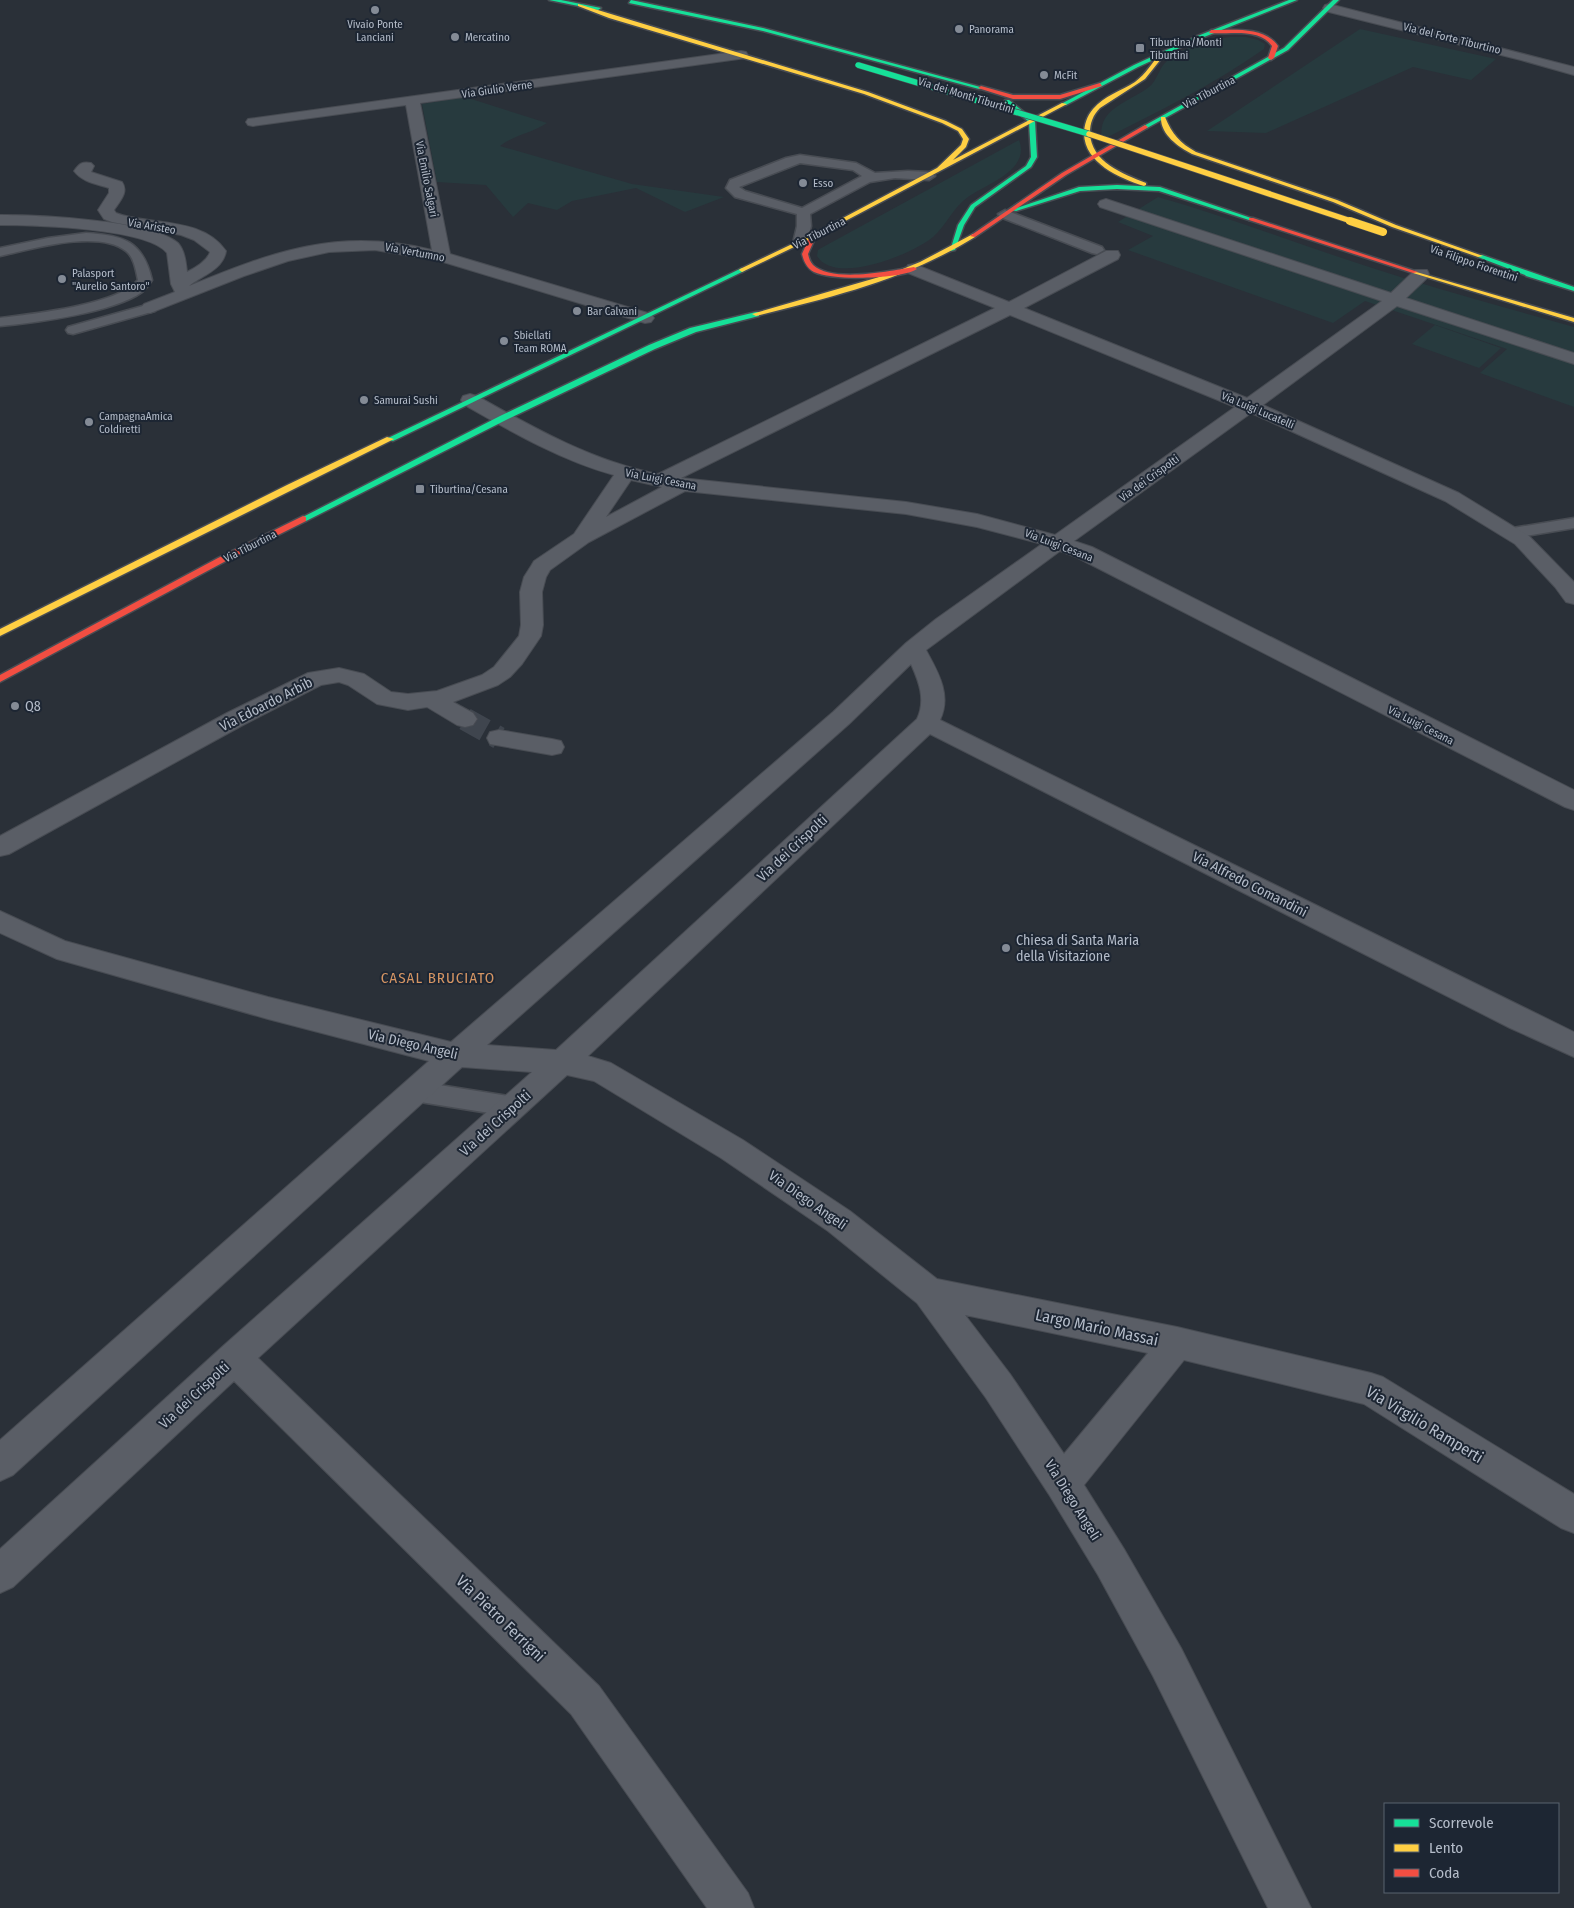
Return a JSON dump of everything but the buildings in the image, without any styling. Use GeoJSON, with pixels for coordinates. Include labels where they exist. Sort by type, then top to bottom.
{"type":"FeatureCollection","features":[{"type":"Feature","properties":{"kind":"main road"},"geometry":{"type":"LineString","coordinates":[[552,0],[658,20],[724,38]]}},
{"type":"Feature","properties":{"kind":"main road","name":"Via Tiburtina"},"geometry":{"type":"LineString","coordinates":[[0,633],[290,487],[800,243],[1162,54],[1211,32],[1294,0]]}},
{"type":"Feature","properties":{"kind":"main road"},"geometry":{"type":"LineString","coordinates":[[626,1],[687,12],[757,28],[998,94],[1026,98],[1060,96],[1100,85]]}},
{"type":"Feature","properties":{"kind":"main road","name":"Via dei Monti Tiburtini"},"geometry":{"type":"LineString","coordinates":[[626,1],[856,70],[1114,155]]}},
{"type":"Feature","properties":{"kind":"main road","name":"Via Tiburtina"},"geometry":{"type":"LineString","coordinates":[[0,679],[222,560],[502,418],[674,337],[712,325],[866,286],[914,269],[952,250],[1034,193],[1095,156],[1286,50],[1333,4]]}},
{"type":"Feature","properties":{"kind":"main road"},"geometry":{"type":"LineString","coordinates":[[580,5],[611,16],[743,48],[952,126],[965,136],[966,143],[933,174]]}},
{"type":"Feature","properties":{"kind":"main road","name":"Via Tiburtina"},"geometry":{"type":"LineString","coordinates":[[1211,32],[1251,34],[1268,38],[1274,43],[1275,48],[1272,58]]}},
{"type":"Feature","properties":{"kind":"main road","name":"Via Tiburtina"},"geometry":{"type":"LineString","coordinates":[[1095,156],[1088,148],[1085,137],[1092,113],[1106,101],[1145,77],[1162,54]]}},
{"type":"Feature","properties":{"kind":"main road","name":"Via dei Monti Tiburtini"},"geometry":{"type":"LineString","coordinates":[[856,70],[944,89],[1087,134],[1383,232]]}},
{"type":"Feature","properties":{"kind":"main road"},"geometry":{"type":"LineString","coordinates":[[952,250],[960,224],[972,206],[1028,167],[1034,157],[1032,121],[998,94]]}},
{"type":"Feature","properties":{"kind":"main road"},"geometry":{"type":"LineString","coordinates":[[1163,118],[1168,135],[1194,154],[1334,201],[1394,226],[1546,280]]}},
{"type":"Feature","properties":{"kind":"main road"},"geometry":{"type":"LineString","coordinates":[[1095,156],[1132,179],[1160,189],[1421,274],[1574,320]]}},
{"type":"Feature","properties":{"kind":"main road"},"geometry":{"type":"LineString","coordinates":[[1009,212],[1079,189],[1112,187],[1160,189]]}},
{"type":"Feature","properties":{"kind":"main road","name":"Via Filippo Fiorentini"},"geometry":{"type":"LineString","coordinates":[[1383,232],[1574,290]]}},
{"type":"Feature","properties":{"kind":"main road"},"geometry":{"type":"LineString","coordinates":[[813,236],[806,249],[806,260],[813,268],[823,273],[836,276],[864,277],[914,269]]}},
{"type":"Feature","properties":{"kind":"main road","name":"Via Filippo Fiorentini"},"geometry":{"type":"LineString","coordinates":[[1504,286],[1574,311]]}},
{"type":"Feature","properties":{"kind":"street","name":"Via del Forte Tiburtino"},"geometry":{"type":"LineString","coordinates":[[1333,4],[1570,70]]}},
{"type":"Feature","properties":{"kind":"street","name":"Via Giulio Verne"},"geometry":{"type":"LineString","coordinates":[[253,122],[412,101],[743,48]]}},
{"type":"Feature","properties":{"kind":"street","name":"Via Emilio Salgari"},"geometry":{"type":"LineString","coordinates":[[412,101],[442,257]]}},
{"type":"Feature","properties":{"kind":"street","name":"Via Aristeo"},"geometry":{"type":"LineString","coordinates":[[86,166],[82,171],[86,175],[117,185],[117,193],[106,210],[110,216],[118,220],[193,234],[212,243],[218,251],[217,256],[183,289]]}},
{"type":"Feature","properties":{"kind":"street"},"geometry":{"type":"LineString","coordinates":[[1106,204],[1389,303],[1574,359]]}},
{"type":"Feature","properties":{"kind":"street"},"geometry":{"type":"LineString","coordinates":[[0,220],[14,219],[111,228],[156,238],[173,250],[183,289]]}},
{"type":"Feature","properties":{"kind":"street","name":"Via Vertumno"},"geometry":{"type":"LineString","coordinates":[[150,308],[183,289],[285,256],[330,246],[378,245],[442,257],[645,318]]}},
{"type":"Feature","properties":{"kind":"street"},"geometry":{"type":"LineString","coordinates":[[659,481],[1010,308],[1105,252]]}},
{"type":"Feature","properties":{"kind":"street","name":"Via Luigi Lucatelli"},"geometry":{"type":"LineString","coordinates":[[914,269],[1250,405],[1444,493],[1513,533],[1532,549],[1563,582],[1574,597]]}},
{"type":"Feature","properties":{"kind":"street","name":"Via dei Crispolti"},"geometry":{"type":"LineString","coordinates":[[0,1463],[414,1091],[548,976],[841,718],[914,648],[944,624],[1351,333],[1389,303],[1421,274]]}},
{"type":"Feature","properties":{"kind":"street"},"geometry":{"type":"LineString","coordinates":[[470,400],[502,418]]}},
{"type":"Feature","properties":{"kind":"street","name":"Via Luigi Cesana"},"geometry":{"type":"LineString","coordinates":[[502,418],[560,448],[626,473],[659,481],[681,485],[935,511],[988,521],[1059,542],[1084,552],[1574,802]]}},
{"type":"Feature","properties":{"kind":"street","name":"Via Edoardo Arbib"},"geometry":{"type":"LineString","coordinates":[[582,538],[626,473]]}},
{"type":"Feature","properties":{"kind":"street","name":"Via Edoardo Arbib"},"geometry":{"type":"LineString","coordinates":[[0,847],[235,719],[316,678],[339,675],[356,679],[385,699],[397,702],[430,699],[459,692],[490,680],[502,672],[514,659],[530,636],[532,625],[531,592],[535,577],[542,566],[582,538],[681,485]]}},
{"type":"Feature","properties":{"kind":"street"},"geometry":{"type":"LineString","coordinates":[[914,648],[934,693],[934,705],[927,723]]}},
{"type":"Feature","properties":{"kind":"street"},"geometry":{"type":"LineString","coordinates":[[430,699],[465,719]]}},
{"type":"Feature","properties":{"kind":"street","name":"Via dei Crispolti"},"geometry":{"type":"LineString","coordinates":[[0,1574],[234,1358],[514,1107],[560,1062],[927,723]]}},
{"type":"Feature","properties":{"kind":"street","name":"Via Alfredo Comandini"},"geometry":{"type":"LineString","coordinates":[[927,723],[1512,1016],[1574,1045]]}},
{"type":"Feature","properties":{"kind":"street"},"geometry":{"type":"LineString","coordinates":[[499,738],[552,748]]}},
{"type":"Feature","properties":{"kind":"street","name":"Via Diego Angeli"},"geometry":{"type":"LineString","coordinates":[[0,921],[57,949],[268,1008],[455,1056],[560,1062],[601,1071],[732,1149],[839,1221],[929,1292],[998,1386],[1063,1483],[1111,1562],[1167,1662],[1290,1908]]}},
{"type":"Feature","properties":{"kind":"street","name":"Largo Mario Massai"},"geometry":{"type":"LineString","coordinates":[[929,1292],[1177,1343],[1063,1483]]}},
{"type":"Feature","properties":{"kind":"street","name":"Via Virgilio Ramperti"},"geometry":{"type":"LineString","coordinates":[[1177,1343],[1371,1389],[1574,1515]]}},
{"type":"Feature","properties":{"kind":"street","name":"Via Pietro Ferrigni"},"geometry":{"type":"LineString","coordinates":[[234,1358],[585,1700],[733,1908]]}},
{"type":"Feature","properties":{"kind":"lane"},"geometry":{"type":"LineString","coordinates":[[872,177],[856,166],[800,159],[790,161],[734,183],[732,188],[740,194],[803,212],[872,177],[895,174],[933,174]]}},
{"type":"Feature","properties":{"kind":"lane"},"geometry":{"type":"LineString","coordinates":[[800,243],[804,226],[803,212]]}},
{"type":"Feature","properties":{"kind":"lane"},"geometry":{"type":"LineString","coordinates":[[1009,212],[1105,252]]}},
{"type":"Feature","properties":{"kind":"lane"},"geometry":{"type":"LineString","coordinates":[[0,252],[69,239],[106,239],[124,243],[133,250],[144,280],[138,290],[112,301],[54,314],[0,322]]}},
{"type":"Feature","properties":{"kind":"lane","name":"Via Vertumno"},"geometry":{"type":"LineString","coordinates":[[73,330],[150,308]]}},
{"type":"Feature","properties":{"kind":"lane"},"geometry":{"type":"LineString","coordinates":[[1513,533],[1574,523]]}},
{"type":"Feature","properties":{"kind":"lane"},"geometry":{"type":"LineString","coordinates":[[414,1091],[514,1107]]}},
{"type":"Feature","properties":{"kind":"green space"},"geometry":{"type":"Polygon","coordinates":[[[1360,29],[1496,59],[1471,80],[1413,67],[1266,133],[1207,131],[1360,29]]]}},
{"type":"Feature","properties":{"kind":"green space"},"geometry":{"type":"Polygon","coordinates":[[[1230,37],[1246,37],[1258,40],[1265,44],[1264,49],[1205,86],[1102,140],[1104,120],[1109,113],[1149,87],[1172,57],[1196,45],[1230,37]]]}},
{"type":"Feature","properties":{"kind":"green space"},"geometry":{"type":"Polygon","coordinates":[[[465,97],[547,123],[500,146],[632,184],[724,197],[685,212],[636,188],[572,201],[557,210],[528,203],[513,217],[486,185],[437,182],[422,104],[465,97]]]}},
{"type":"Feature","properties":{"kind":"green space"},"geometry":{"type":"Polygon","coordinates":[[[1019,140],[1021,151],[1019,160],[1013,168],[963,201],[938,233],[923,244],[892,258],[856,268],[840,268],[826,264],[817,256],[818,250],[823,247],[1019,140]]]}},
{"type":"Feature","properties":{"kind":"green space"},"geometry":{"type":"Polygon","coordinates":[[[1158,197],[1389,273],[1574,327],[1574,407],[1480,373],[1507,349],[1365,301],[1333,323],[1128,250],[1153,236],[1118,222],[1158,197]]]}},
{"type":"Feature","properties":{"kind":"green space"},"geometry":{"type":"Polygon","coordinates":[[[1435,325],[1501,348],[1479,368],[1412,344],[1435,325]]]}},
{"type":"Feature","properties":{"kind":"tunnel"},"geometry":{"type":"LineString","coordinates":[[465,719],[499,738]]}},
{"type":"Feature","properties":{"kind":"traffic: fast"},"geometry":{"type":"LineString","coordinates":[[552,0],[598,8]]}},
{"type":"Feature","properties":{"kind":"traffic: fast"},"geometry":{"type":"LineString","coordinates":[[1064,104],[1136,66],[1197,38],[1294,0]]}},
{"type":"Feature","properties":{"kind":"traffic: fast"},"geometry":{"type":"LineString","coordinates":[[1145,127],[1286,49],[1336,0]]}},
{"type":"Feature","properties":{"kind":"traffic: fast"},"geometry":{"type":"LineString","coordinates":[[631,2],[763,29],[981,88]]}},
{"type":"Feature","properties":{"kind":"traffic: fast"},"geometry":{"type":"LineString","coordinates":[[858,65],[1089,134]]}},
{"type":"Feature","properties":{"kind":"traffic: fast"},"geometry":{"type":"LineString","coordinates":[[952,250],[961,225],[973,206],[1028,167],[1034,157],[1032,121],[1007,101]]}},
{"type":"Feature","properties":{"kind":"traffic: fast"},"geometry":{"type":"LineString","coordinates":[[1014,210],[1079,189],[1117,187],[1160,189],[1251,219]]}},
{"type":"Feature","properties":{"kind":"traffic: fast"},"geometry":{"type":"LineString","coordinates":[[1480,256],[1546,280]]}},
{"type":"Feature","properties":{"kind":"traffic: fast"},"geometry":{"type":"LineString","coordinates":[[390,439],[742,270]]}},
{"type":"Feature","properties":{"kind":"traffic: fast"},"geometry":{"type":"LineString","coordinates":[[1528,275],[1574,289]]}},
{"type":"Feature","properties":{"kind":"traffic: fast"},"geometry":{"type":"LineString","coordinates":[[303,519],[503,418],[652,347],[693,330],[756,314]]}},
{"type":"Feature","properties":{"kind":"traffic: slow"},"geometry":{"type":"LineString","coordinates":[[580,5],[611,17],[866,93],[944,122],[960,130],[966,139],[964,146],[938,171]]}},
{"type":"Feature","properties":{"kind":"traffic: slow"},"geometry":{"type":"LineString","coordinates":[[1144,184],[1115,171],[1098,159],[1091,151],[1087,127],[1095,110],[1143,78],[1162,54]]}},
{"type":"Feature","properties":{"kind":"traffic: slow"},"geometry":{"type":"LineString","coordinates":[[742,270],[813,236],[1064,104]]}},
{"type":"Feature","properties":{"kind":"traffic: slow"},"geometry":{"type":"LineString","coordinates":[[1163,118],[1170,135],[1183,147],[1194,153],[1335,201],[1394,226],[1480,256]]}},
{"type":"Feature","properties":{"kind":"traffic: slow"},"geometry":{"type":"LineString","coordinates":[[1089,134],[1383,232]]}},
{"type":"Feature","properties":{"kind":"traffic: slow"},"geometry":{"type":"LineString","coordinates":[[756,314],[896,275],[948,251],[973,236]]}},
{"type":"Feature","properties":{"kind":"traffic: slow"},"geometry":{"type":"LineString","coordinates":[[1415,272],[1574,320]]}},
{"type":"Feature","properties":{"kind":"traffic: slow"},"geometry":{"type":"LineString","coordinates":[[0,633],[290,487],[390,439]]}},
{"type":"Feature","properties":{"kind":"traffic: jam"},"geometry":{"type":"LineString","coordinates":[[1211,32],[1237,32],[1265,37],[1275,46],[1271,58]]}},
{"type":"Feature","properties":{"kind":"traffic: jam"},"geometry":{"type":"LineString","coordinates":[[981,88],[1013,97],[1060,97],[1100,85]]}},
{"type":"Feature","properties":{"kind":"traffic: jam"},"geometry":{"type":"LineString","coordinates":[[973,236],[1064,174],[1145,127]]}},
{"type":"Feature","properties":{"kind":"traffic: jam"},"geometry":{"type":"LineString","coordinates":[[1251,219],[1415,272]]}},
{"type":"Feature","properties":{"kind":"traffic: jam"},"geometry":{"type":"LineString","coordinates":[[813,236],[805,254],[808,264],[817,271],[829,275],[859,276],[914,269]]}},
{"type":"Feature","properties":{"kind":"traffic: jam"},"geometry":{"type":"LineString","coordinates":[[0,679],[221,560],[303,519]]}},
{"type":"Feature","properties":{"kind":"place","name":"Vivaio Ponte Lanciani"},"geometry":{"type":"Point","coordinates":[375,10]}},
{"type":"Feature","properties":{"kind":"place","name":"Panorama"},"geometry":{"type":"Point","coordinates":[959,29]}},
{"type":"Feature","properties":{"kind":"place","name":"Mercatino"},"geometry":{"type":"Point","coordinates":[455,37]}},
{"type":"Feature","properties":{"kind":"place","name":"Tiburtina/Monti Tiburtini"},"geometry":{"type":"Point","coordinates":[1140,48]}},
{"type":"Feature","properties":{"kind":"place","name":"McFit"},"geometry":{"type":"Point","coordinates":[1044,75]}},
{"type":"Feature","properties":{"kind":"place","name":"Esso"},"geometry":{"type":"Point","coordinates":[803,183]}},
{"type":"Feature","properties":{"kind":"place","name":"Palasport \"Aurelio Santoro\""},"geometry":{"type":"Point","coordinates":[62,279]}},
{"type":"Feature","properties":{"kind":"place","name":"Bar Calvani"},"geometry":{"type":"Point","coordinates":[577,311]}},
{"type":"Feature","properties":{"kind":"place","name":"Sbiellati Team ROMA"},"geometry":{"type":"Point","coordinates":[504,341]}},
{"type":"Feature","properties":{"kind":"place","name":"Samurai Sushi"},"geometry":{"type":"Point","coordinates":[364,400]}},
{"type":"Feature","properties":{"kind":"place","name":"CampagnaAmica Coldiretti"},"geometry":{"type":"Point","coordinates":[89,422]}},
{"type":"Feature","properties":{"kind":"place","name":"Tiburtina/Cesana"},"geometry":{"type":"Point","coordinates":[420,489]}},
{"type":"Feature","properties":{"kind":"place","name":"Q8"},"geometry":{"type":"Point","coordinates":[15,706]}},
{"type":"Feature","properties":{"kind":"place","name":"Chiesa di Santa Maria della Visitazione"},"geometry":{"type":"Point","coordinates":[1006,948]}},
{"type":"Feature","properties":{"kind":"district","name":"CASAL BRUCIATO"},"geometry":{"type":"Point","coordinates":[438,978]}}]}
